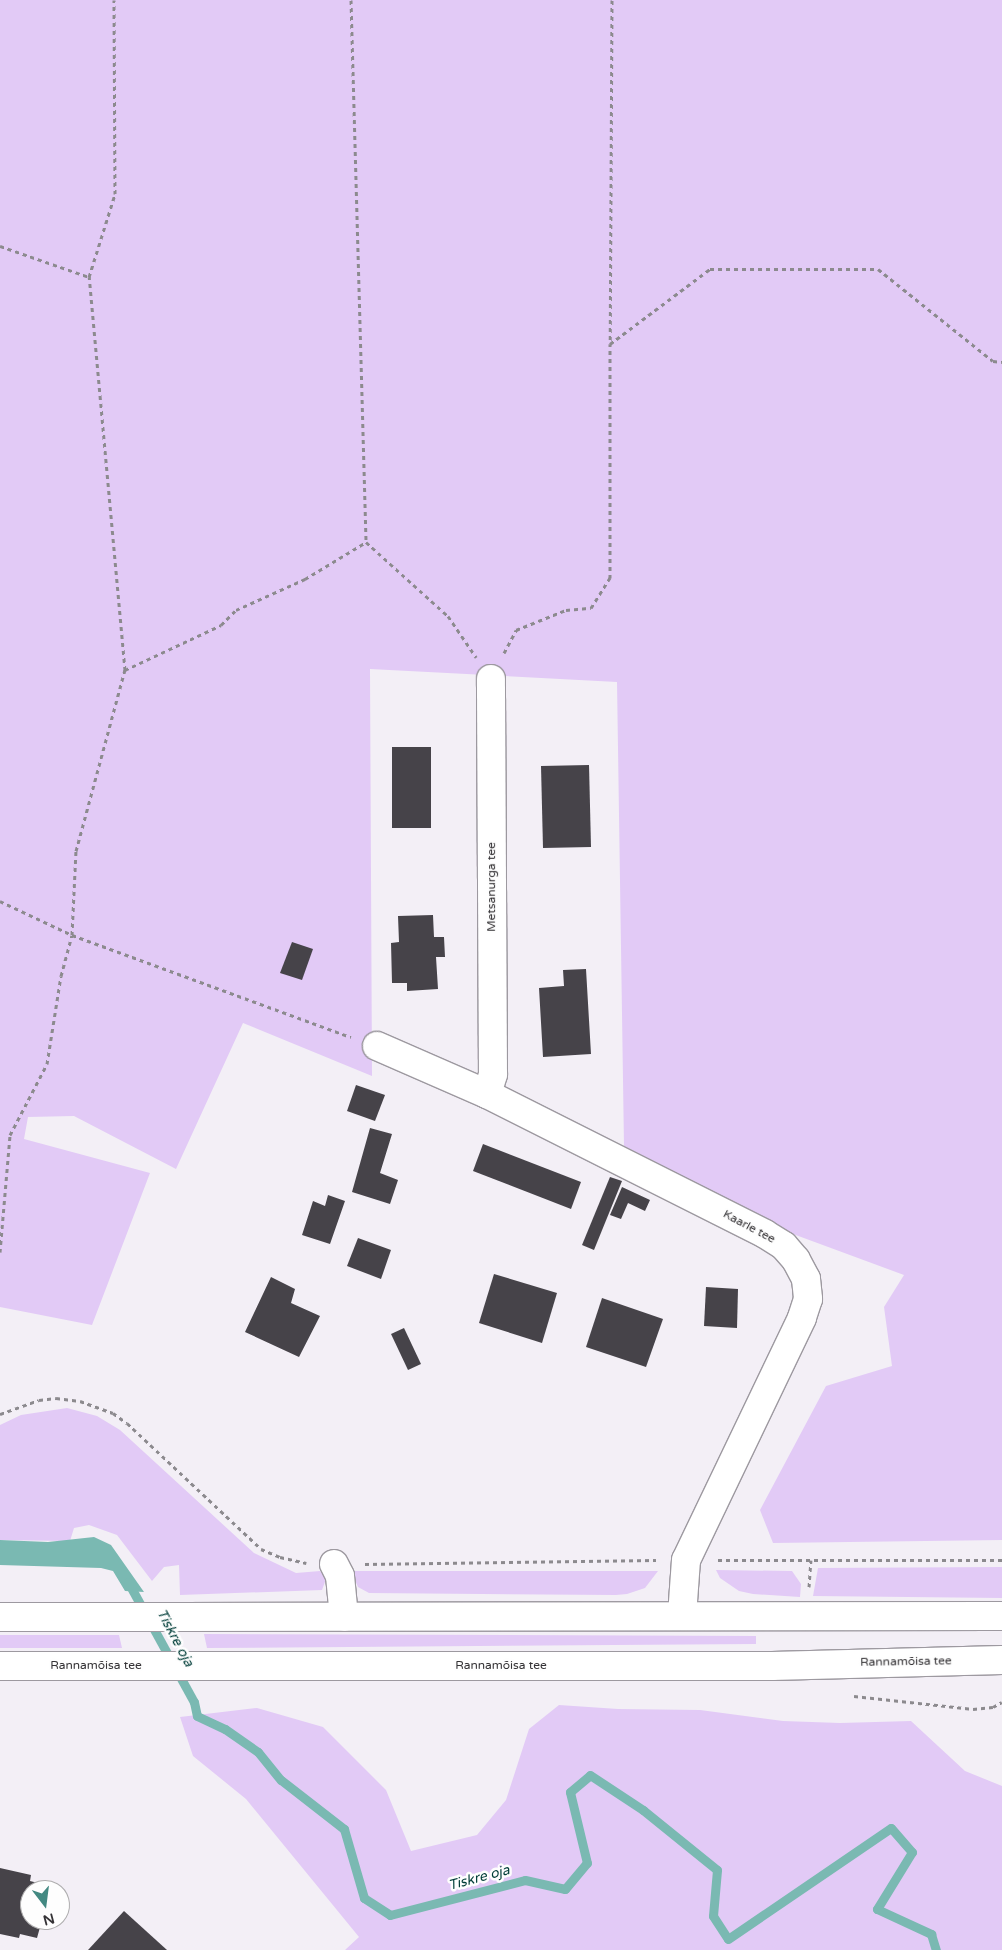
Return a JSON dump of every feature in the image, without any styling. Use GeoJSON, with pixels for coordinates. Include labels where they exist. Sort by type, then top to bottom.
{"type":"FeatureCollection","features":[{"type":"Feature","properties":{"kind":"street","name":"Metsanurga tee"},"geometry":{"type":"LineString","coordinates":[[487,1094],[493,1074],[491,679]]}},
{"type":"Feature","properties":{"kind":"street","name":"Kaarle tee"},"geometry":{"type":"LineString","coordinates":[[377,1046],[487,1094],[765,1234],[784,1246],[796,1260],[806,1279],[808,1299],[802,1318],[686,1560],[682,1616]]}},
{"type":"Feature","properties":{"kind":"street"},"geometry":{"type":"LineString","coordinates":[[334,1564],[340,1576],[344,1617]]}},
{"type":"Feature","properties":{"kind":"street"},"geometry":{"type":"LineString","coordinates":[[0,1617],[1002,1616]]}},
{"type":"Feature","properties":{"kind":"street","name":"Rannamõisa tee"},"geometry":{"type":"LineString","coordinates":[[0,1666],[772,1666],[1002,1660]]}},
{"type":"Feature","properties":{"kind":"path"},"geometry":{"type":"LineString","coordinates":[[0,1252],[10,1135],[47,1064],[61,976],[72,935],[76,852],[125,670],[89,277],[115,194],[114,0]]}},
{"type":"Feature","properties":{"kind":"path"},"geometry":{"type":"LineString","coordinates":[[351,0],[366,542],[448,616],[491,679],[516,630],[566,610],[591,608],[610,578],[612,0]]}},
{"type":"Feature","properties":{"kind":"path"},"geometry":{"type":"LineString","coordinates":[[0,246],[89,277]]}},
{"type":"Feature","properties":{"kind":"path"},"geometry":{"type":"LineString","coordinates":[[610,344],[710,269],[878,269],[994,361],[1002,362]]}},
{"type":"Feature","properties":{"kind":"path"},"geometry":{"type":"LineString","coordinates":[[125,670],[221,626],[236,610],[305,579],[366,542]]}},
{"type":"Feature","properties":{"kind":"path"},"geometry":{"type":"LineString","coordinates":[[0,901],[72,935],[377,1046]]}},
{"type":"Feature","properties":{"kind":"path"},"geometry":{"type":"LineString","coordinates":[[0,1414],[39,1400],[56,1398],[80,1401],[113,1413],[127,1423],[261,1549],[301,1562],[334,1564],[686,1560],[1002,1560]]}},
{"type":"Feature","properties":{"kind":"shaded area"},"geometry":{"type":"Polygon","coordinates":[[[0,0],[1002,0],[1002,1540],[773,1543],[760,1510],[826,1386],[892,1366],[884,1307],[904,1275],[793,1234],[624,1146],[617,682],[370,669],[372,1076],[243,1023],[176,1169],[74,1116],[28,1117],[24,1139],[150,1173],[92,1325],[0,1307],[0,0]]]}},
{"type":"Feature","properties":{"kind":"shaded area"},"geometry":{"type":"Polygon","coordinates":[[[67,1408],[97,1416],[120,1430],[254,1553],[296,1573],[320,1571],[326,1579],[322,1590],[180,1595],[179,1565],[164,1567],[152,1581],[117,1535],[89,1525],[74,1528],[70,1541],[0,1540],[0,1425],[21,1415],[67,1408]]]}},
{"type":"Feature","properties":{"kind":"shaded area"},"geometry":{"type":"Polygon","coordinates":[[[94,1537],[111,1545],[144,1592],[125,1591],[113,1571],[101,1568],[0,1565],[0,1540],[48,1542],[94,1537]]]}},
{"type":"Feature","properties":{"kind":"shaded area"},"geometry":{"type":"Polygon","coordinates":[[[1002,1567],[1002,1598],[813,1596],[818,1568],[1002,1567]]]}},
{"type":"Feature","properties":{"kind":"shaded area"},"geometry":{"type":"Polygon","coordinates":[[[716,1570],[792,1571],[801,1584],[800,1597],[753,1594],[739,1591],[720,1578],[716,1570]]]}},
{"type":"Feature","properties":{"kind":"shaded area"},"geometry":{"type":"Polygon","coordinates":[[[355,1571],[658,1571],[645,1588],[627,1594],[616,1595],[369,1593],[358,1587],[355,1580],[355,1571]]]}},
{"type":"Feature","properties":{"kind":"shaded area"},"geometry":{"type":"Polygon","coordinates":[[[204,1634],[756,1636],[756,1644],[207,1648],[204,1634]]]}},
{"type":"Feature","properties":{"kind":"shaded area"},"geometry":{"type":"Polygon","coordinates":[[[0,1635],[119,1635],[122,1648],[0,1648],[0,1635]]]}},
{"type":"Feature","properties":{"kind":"shaded area"},"geometry":{"type":"Polygon","coordinates":[[[559,1705],[618,1709],[700,1710],[783,1721],[840,1723],[911,1721],[965,1771],[1002,1786],[1002,1950],[345,1950],[359,1937],[246,1799],[193,1756],[180,1717],[257,1708],[323,1727],[386,1790],[411,1851],[477,1835],[506,1800],[529,1729],[559,1705]]]}},
{"type":"Feature","properties":{"kind":"building"},"geometry":{"type":"Polygon","coordinates":[[[392,747],[431,747],[431,828],[392,828],[392,747]]]}},
{"type":"Feature","properties":{"kind":"building"},"geometry":{"type":"Polygon","coordinates":[[[589,765],[591,847],[543,848],[541,766],[589,765]]]}},
{"type":"Feature","properties":{"kind":"building"},"geometry":{"type":"Polygon","coordinates":[[[433,915],[434,937],[444,937],[445,957],[436,957],[438,989],[407,991],[407,983],[392,983],[391,943],[399,942],[398,916],[433,915]]]}},
{"type":"Feature","properties":{"kind":"building"},"geometry":{"type":"Polygon","coordinates":[[[292,942],[313,949],[302,980],[280,973],[292,942]]]}},
{"type":"Feature","properties":{"kind":"building"},"geometry":{"type":"Polygon","coordinates":[[[586,969],[591,1054],[543,1057],[539,988],[564,986],[563,970],[586,969]]]}},
{"type":"Feature","properties":{"kind":"building"},"geometry":{"type":"Polygon","coordinates":[[[356,1085],[385,1095],[375,1121],[347,1111],[356,1085]]]}},
{"type":"Feature","properties":{"kind":"building"},"geometry":{"type":"Polygon","coordinates":[[[370,1128],[392,1134],[380,1173],[398,1180],[390,1204],[352,1192],[370,1128]]]}},
{"type":"Feature","properties":{"kind":"building"},"geometry":{"type":"Polygon","coordinates":[[[483,1144],[581,1182],[571,1209],[473,1171],[483,1144]]]}},
{"type":"Feature","properties":{"kind":"building"},"geometry":{"type":"Polygon","coordinates":[[[610,1177],[622,1181],[594,1250],[582,1245],[610,1177]]]}},
{"type":"Feature","properties":{"kind":"building"},"geometry":{"type":"Polygon","coordinates":[[[622,1187],[650,1200],[645,1211],[628,1203],[621,1219],[610,1215],[622,1187]]]}},
{"type":"Feature","properties":{"kind":"building"},"geometry":{"type":"Polygon","coordinates":[[[328,1195],[345,1201],[330,1244],[302,1235],[313,1201],[325,1206],[328,1195]]]}},
{"type":"Feature","properties":{"kind":"building"},"geometry":{"type":"Polygon","coordinates":[[[358,1238],[391,1250],[381,1279],[347,1266],[358,1238]]]}},
{"type":"Feature","properties":{"kind":"building"},"geometry":{"type":"Polygon","coordinates":[[[494,1274],[557,1293],[542,1343],[479,1323],[494,1274]]]}},
{"type":"Feature","properties":{"kind":"building"},"geometry":{"type":"Polygon","coordinates":[[[271,1277],[295,1289],[291,1303],[320,1316],[299,1357],[245,1332],[271,1277]]]}},
{"type":"Feature","properties":{"kind":"building"},"geometry":{"type":"Polygon","coordinates":[[[706,1287],[738,1289],[737,1328],[704,1326],[706,1287]]]}},
{"type":"Feature","properties":{"kind":"building"},"geometry":{"type":"Polygon","coordinates":[[[602,1298],[663,1319],[646,1367],[586,1347],[602,1298]]]}},
{"type":"Feature","properties":{"kind":"building"},"geometry":{"type":"Polygon","coordinates":[[[404,1328],[421,1364],[408,1370],[391,1334],[404,1328]]]}},
{"type":"Feature","properties":{"kind":"building"},"geometry":{"type":"Polygon","coordinates":[[[0,1868],[31,1875],[30,1880],[20,1880],[20,1930],[39,1930],[37,1938],[20,1934],[19,1938],[0,1934],[0,1868]]]}},
{"type":"Feature","properties":{"kind":"building"},"geometry":{"type":"Polygon","coordinates":[[[124,1911],[167,1950],[88,1950],[124,1911]]]}},
{"type":"Feature","properties":{"kind":"waterway","name":"Tiskre oja"},"geometry":{"type":"LineString","coordinates":[[128,1582],[194,1702],[197,1716],[225,1729],[258,1752],[281,1780],[344,1829],[364,1898],[390,1915],[525,1880],[565,1889],[587,1863],[570,1792],[590,1775],[643,1810],[717,1870],[713,1916],[728,1939],[891,1828],[912,1852],[877,1909],[931,1934],[936,1950]]}}]}
